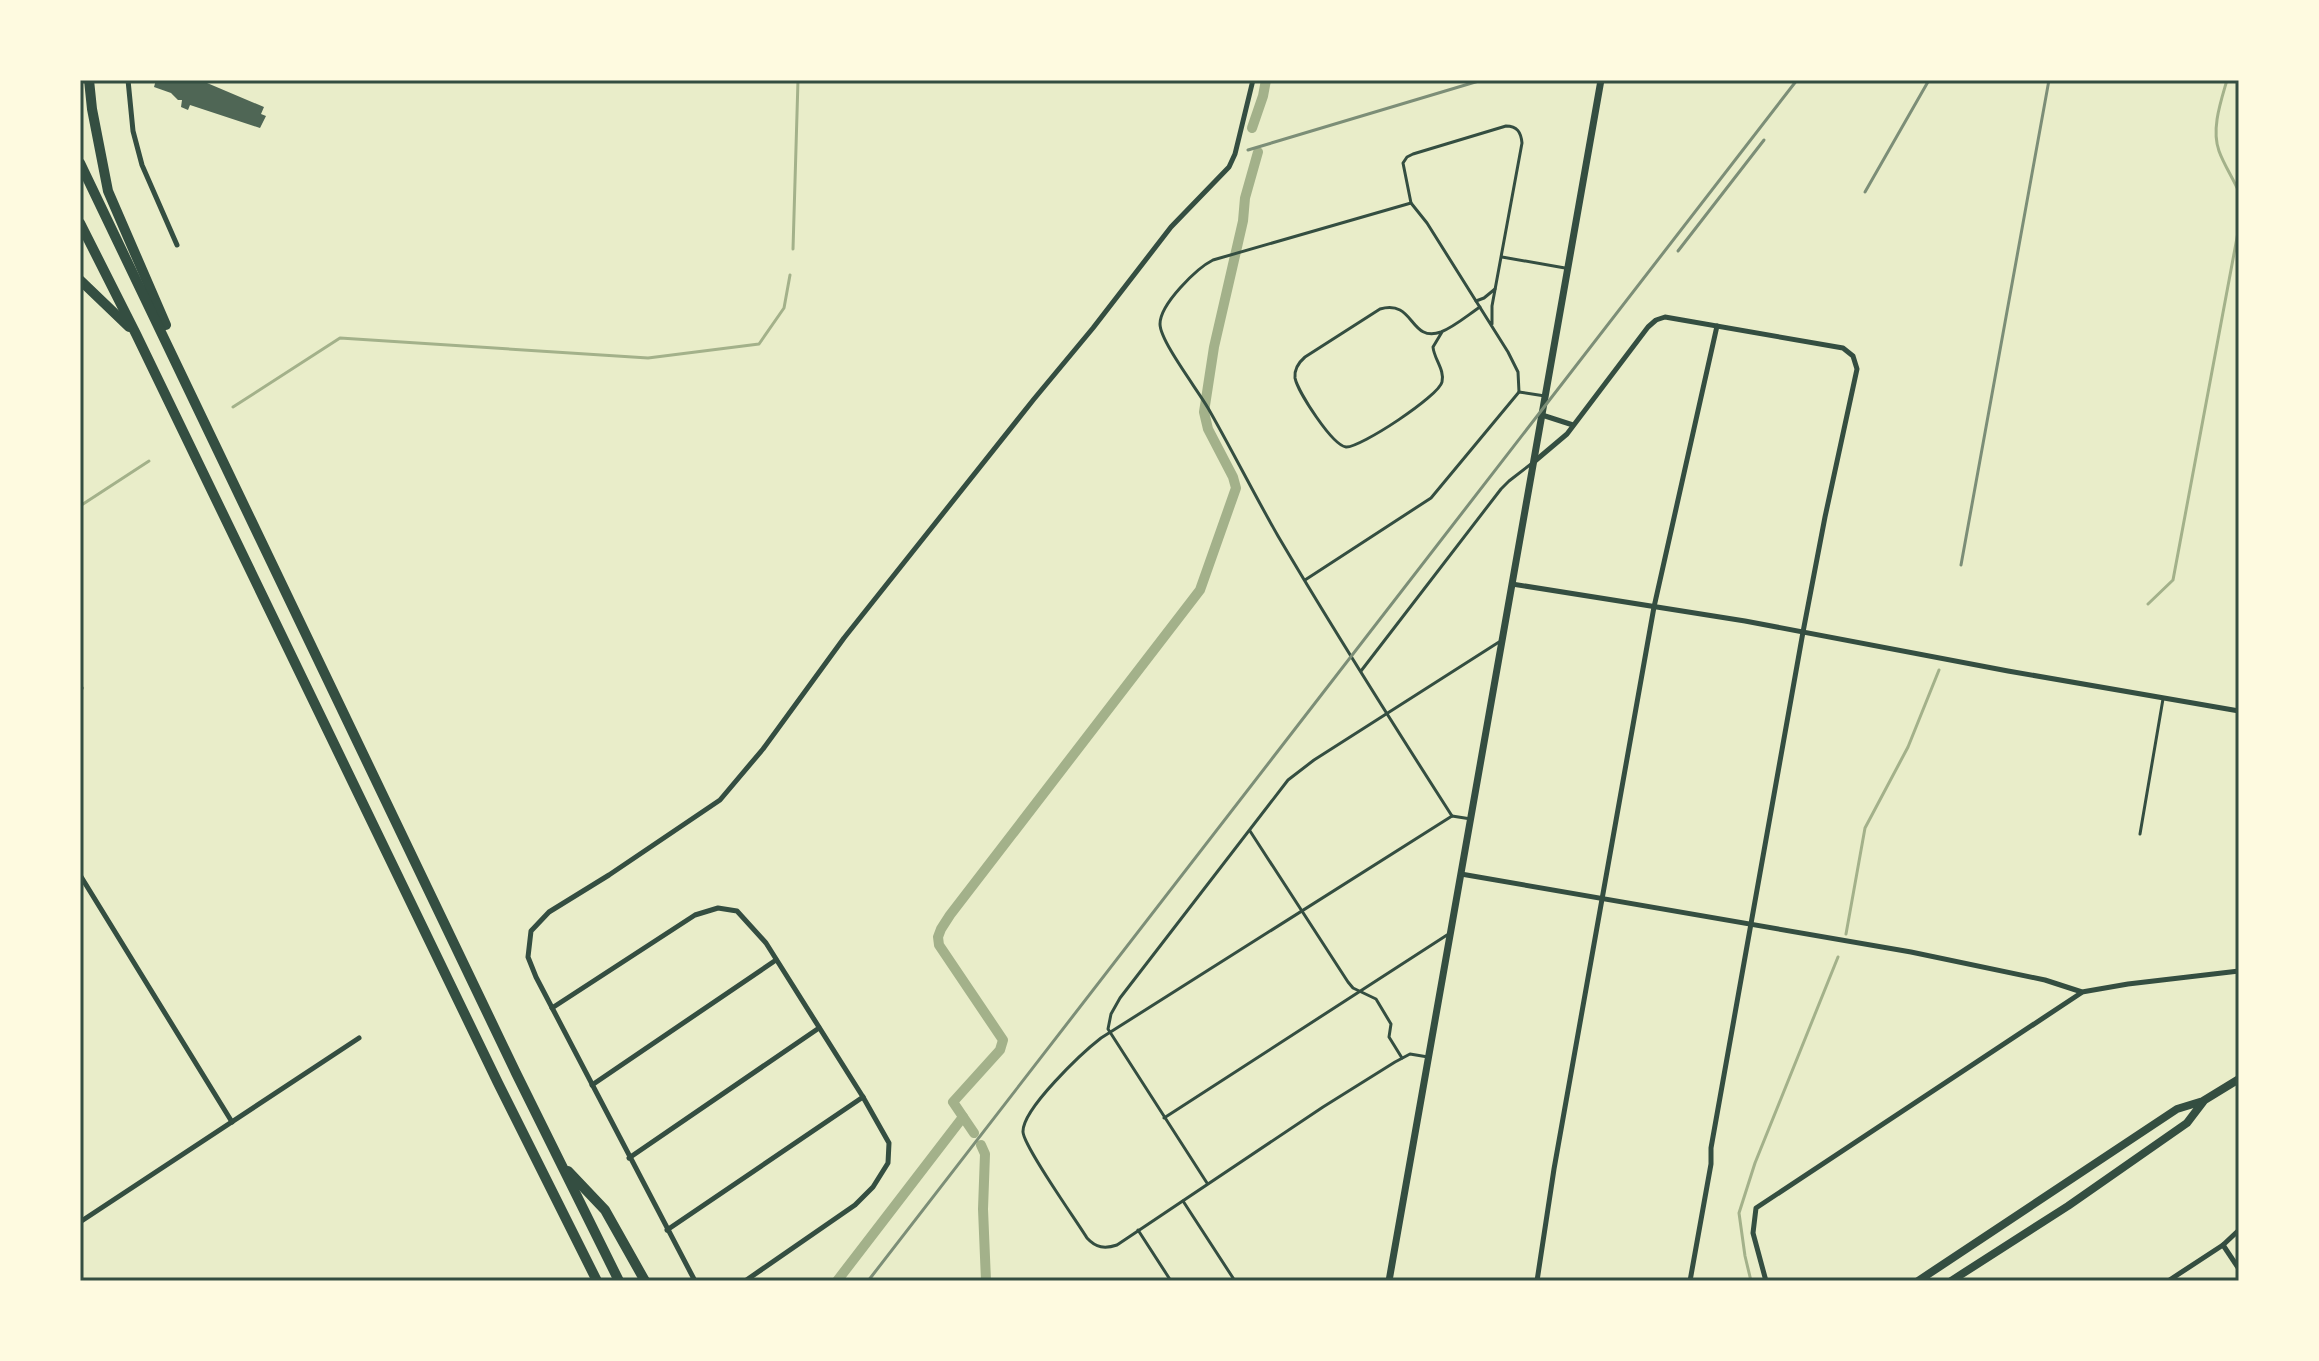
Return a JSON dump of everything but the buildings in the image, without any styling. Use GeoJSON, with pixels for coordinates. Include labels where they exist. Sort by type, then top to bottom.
{"type":"FeatureCollection","features":[{"type":"Feature","properties":{"kind":"highway"},"geometry":{"type":"LineString","coordinates":[[89,80],[108,191],[220,452]]}},
{"type":"Feature","properties":{"kind":"highway"},"geometry":{"type":"LineString","coordinates":[[80,163],[619,1281]]}},
{"type":"Feature","properties":{"kind":"highway"},"geometry":{"type":"LineString","coordinates":[[80,223],[597,1281]]}},
{"type":"Feature","properties":{"kind":"highway"},"geometry":{"type":"LineString","coordinates":[[80,280],[136,334]]}},
{"type":"Feature","properties":{"kind":"highway"},"geometry":{"type":"LineString","coordinates":[[561,1163],[605,1210],[645,1281]]}},
{"type":"Feature","properties":{"kind":"main road"},"geometry":{"type":"LineString","coordinates":[[1918,1281],[2177,1109],[2203,1101],[2239,1079]]}},
{"type":"Feature","properties":{"kind":"main road"},"geometry":{"type":"LineString","coordinates":[[1951,1281],[2068,1206],[2187,1123],[2203,1101]]}},
{"type":"Feature","properties":{"kind":"street"},"geometry":{"type":"LineString","coordinates":[[128,80],[133,131],[142,165],[177,245]]}},
{"type":"Feature","properties":{"kind":"street"},"geometry":{"type":"LineString","coordinates":[[695,1281],[528,957],[531,931],[549,912],[720,800],[763,749],[844,638],[1171,227],[1229,167],[1253,80]]}},
{"type":"Feature","properties":{"kind":"street"},"geometry":{"type":"LineString","coordinates":[[1389,1281],[1601,80]]}},
{"type":"Feature","properties":{"kind":"street"},"geometry":{"type":"LineString","coordinates":[[1534,462],[1567,434],[1648,327],[1665,317],[1843,348],[1853,356],[1857,369],[1803,632],[1690,1281]]}},
{"type":"Feature","properties":{"kind":"street"},"geometry":{"type":"LineString","coordinates":[[1537,1281],[1654,607],[1717,326]]}},
{"type":"Feature","properties":{"kind":"street"},"geometry":{"type":"LineString","coordinates":[[1542,415],[1573,425]]}},
{"type":"Feature","properties":{"kind":"street"},"geometry":{"type":"LineString","coordinates":[[1512,584],[1803,632],[2239,711]]}},
{"type":"Feature","properties":{"kind":"street"},"geometry":{"type":"LineString","coordinates":[[1461,874],[1911,952],[2031,977],[2082,992]]}},
{"type":"Feature","properties":{"kind":"street"},"geometry":{"type":"LineString","coordinates":[[80,875],[232,1122]]}},
{"type":"Feature","properties":{"kind":"street"},"geometry":{"type":"LineString","coordinates":[[552,1008],[695,915],[718,908],[737,911],[766,943],[889,1143],[888,1163],[873,1187],[855,1205],[745,1281]]}},
{"type":"Feature","properties":{"kind":"street"},"geometry":{"type":"LineString","coordinates":[[592,1085],[776,960]]}},
{"type":"Feature","properties":{"kind":"street"},"geometry":{"type":"LineString","coordinates":[[1766,1281],[1753,1233],[1756,1208],[2082,992],[2239,971]]}},
{"type":"Feature","properties":{"kind":"street"},"geometry":{"type":"LineString","coordinates":[[629,1158],[819,1028]]}},
{"type":"Feature","properties":{"kind":"street"},"geometry":{"type":"LineString","coordinates":[[80,1222],[359,1038]]}},
{"type":"Feature","properties":{"kind":"street"},"geometry":{"type":"LineString","coordinates":[[667,1230],[863,1097]]}},
{"type":"Feature","properties":{"kind":"street"},"geometry":{"type":"LineString","coordinates":[[2168,1281],[2223,1245],[2239,1230]]}},
{"type":"Feature","properties":{"kind":"street"},"geometry":{"type":"LineString","coordinates":[[2223,1245],[2239,1269]]}},
{"type":"Feature","properties":{"kind":"lane"},"geometry":{"type":"LineString","coordinates":[[1305,580],[1431,498],[1519,392],[1518,372],[1492,324],[1411,203],[1403,170],[1407,157],[1514,126],[1519,130],[1522,143],[1495,289],[1492,324]]}},
{"type":"Feature","properties":{"kind":"lane"},"geometry":{"type":"LineString","coordinates":[[1411,203],[1213,260],[1197,270],[1166,306],[1160,319],[1162,335],[1209,410],[1305,580],[1452,816]]}},
{"type":"Feature","properties":{"kind":"lane"},"geometry":{"type":"LineString","coordinates":[[1502,257],[1568,269]]}},
{"type":"Feature","properties":{"kind":"lane"},"geometry":{"type":"LineString","coordinates":[[1476,301],[1495,289]]}},
{"type":"Feature","properties":{"kind":"lane"},"geometry":{"type":"LineString","coordinates":[[1442,332],[1424,333],[1395,307],[1380,309],[1305,357],[1297,366],[1296,381],[1331,437],[1340,445],[1353,446],[1438,391],[1442,377],[1433,347],[1442,332],[1480,307]]}},
{"type":"Feature","properties":{"kind":"lane"},"geometry":{"type":"LineString","coordinates":[[1519,392],[1545,396]]}},
{"type":"Feature","properties":{"kind":"lane"},"geometry":{"type":"LineString","coordinates":[[1361,671],[1501,489],[1534,462]]}},
{"type":"Feature","properties":{"kind":"lane"},"geometry":{"type":"LineString","coordinates":[[1208,1184],[1107,1026],[1120,998],[1277,793],[1301,769],[1502,640]]}},
{"type":"Feature","properties":{"kind":"lane"},"geometry":{"type":"LineString","coordinates":[[2140,834],[2163,697]]}},
{"type":"Feature","properties":{"kind":"lane"},"geometry":{"type":"LineString","coordinates":[[1428,1057],[1410,1054],[1402,1058],[1112,1247],[1092,1243],[1031,1150],[1023,1132],[1026,1119],[1053,1084],[1089,1048],[1452,816],[1471,819]]}},
{"type":"Feature","properties":{"kind":"lane"},"geometry":{"type":"LineString","coordinates":[[1250,830],[1348,982],[1376,999],[1391,1024],[1389,1037],[1402,1058]]}},
{"type":"Feature","properties":{"kind":"lane"},"geometry":{"type":"LineString","coordinates":[[1164,1118],[1450,933]]}},
{"type":"Feature","properties":{"kind":"lane"},"geometry":{"type":"LineString","coordinates":[[1183,1201],[1235,1281]]}},
{"type":"Feature","properties":{"kind":"lane"},"geometry":{"type":"LineString","coordinates":[[1138,1230],[1171,1281]]}},
{"type":"Feature","properties":{"kind":"waterway"},"geometry":{"type":"LineString","coordinates":[[793,249],[798,80]]}},
{"type":"Feature","properties":{"kind":"waterway"},"geometry":{"type":"LineString","coordinates":[[1252,128],[1266,80]]}},
{"type":"Feature","properties":{"kind":"waterway"},"geometry":{"type":"LineString","coordinates":[[2227,80],[2216,134],[2221,156],[2239,192]]}},
{"type":"Feature","properties":{"kind":"waterway"},"geometry":{"type":"LineString","coordinates":[[974,1133],[953,1102],[1000,1050],[1003,1040],[939,945],[938,937],[950,915],[1200,590],[1236,488],[1208,429],[1204,412],[1214,347],[1243,221],[1245,198],[1258,152]]}},
{"type":"Feature","properties":{"kind":"waterway"},"geometry":{"type":"LineString","coordinates":[[2148,604],[2173,580],[2239,227]]}},
{"type":"Feature","properties":{"kind":"waterway"},"geometry":{"type":"LineString","coordinates":[[233,407],[340,338],[648,358],[759,344],[784,308],[790,275]]}},
{"type":"Feature","properties":{"kind":"waterway"},"geometry":{"type":"LineString","coordinates":[[80,506],[149,461]]}},
{"type":"Feature","properties":{"kind":"waterway"},"geometry":{"type":"LineString","coordinates":[[1846,934],[1865,828],[1908,747],[1939,670]]}},
{"type":"Feature","properties":{"kind":"waterway"},"geometry":{"type":"LineString","coordinates":[[1751,1281],[1739,1213],[1755,1163],[1838,957]]}},
{"type":"Feature","properties":{"kind":"waterway"},"geometry":{"type":"LineString","coordinates":[[837,1281],[963,1117]]}},
{"type":"Feature","properties":{"kind":"waterway"},"geometry":{"type":"LineString","coordinates":[[981,1145],[985,1154],[983,1209],[986,1281]]}},
{"type":"Feature","properties":{"kind":"railway"},"geometry":{"type":"LineString","coordinates":[[1248,150],[1482,80]]}},
{"type":"Feature","properties":{"kind":"railway"},"geometry":{"type":"LineString","coordinates":[[868,1281],[1797,80]]}},
{"type":"Feature","properties":{"kind":"railway"},"geometry":{"type":"LineString","coordinates":[[1865,192],[1929,80]]}},
{"type":"Feature","properties":{"kind":"railway"},"geometry":{"type":"LineString","coordinates":[[1961,565],[2049,80]]}},
{"type":"Feature","properties":{"kind":"railway"},"geometry":{"type":"LineString","coordinates":[[1678,251],[1764,140]]}}]}
